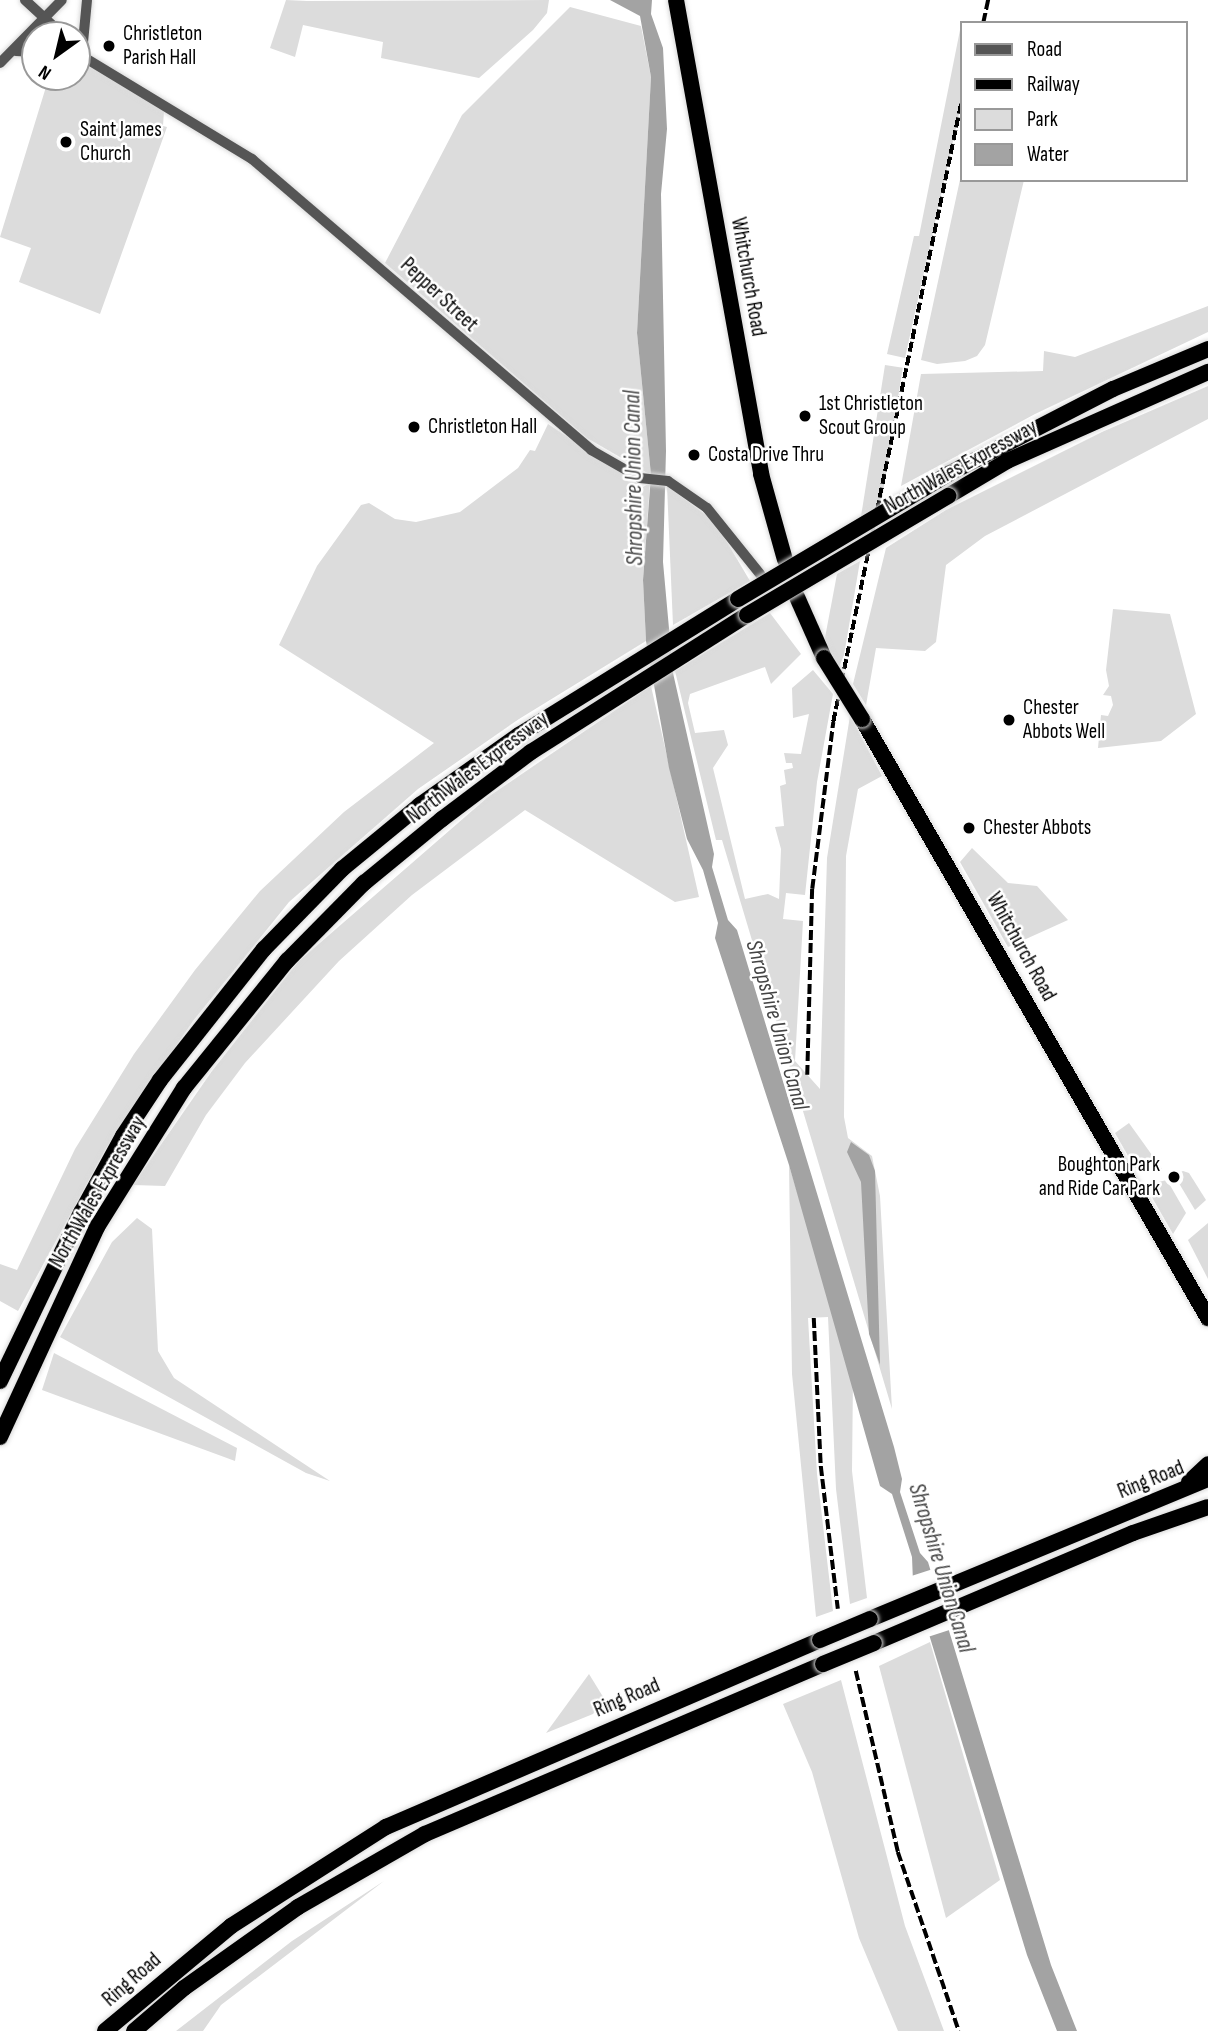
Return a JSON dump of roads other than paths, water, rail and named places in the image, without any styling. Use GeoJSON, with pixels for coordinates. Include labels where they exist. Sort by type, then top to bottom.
{"type":"FeatureCollection","features":[{"type":"Feature","properties":{"kind":"highway","name":"Whitchurch Road"},"geometry":{"type":"LineString","coordinates":[[676,0],[761,474],[785,560]]}},
{"type":"Feature","properties":{"kind":"highway","name":"North Wales Expressway"},"geometry":{"type":"LineString","coordinates":[[0,1381],[62,1250],[123,1136],[168,1069],[264,949],[342,869],[420,805],[621,670],[738,599],[950,473],[1101,395],[1208,349]]}},
{"type":"Feature","properties":{"kind":"highway","name":"North Wales Expressway"},"geometry":{"type":"LineString","coordinates":[[0,1437],[97,1227],[184,1088],[229,1029],[287,961],[364,883],[520,760],[695,646],[1007,461],[1208,372]]}},
{"type":"Feature","properties":{"kind":"highway","name":"Whitchurch Road"},"geometry":{"type":"LineString","coordinates":[[797,597],[824,658],[862,719],[1208,1318]]}},
{"type":"Feature","properties":{"kind":"highway"},"geometry":{"type":"LineString","coordinates":[[1182,1489],[1208,1464]]}},
{"type":"Feature","properties":{"kind":"highway","name":"Ring Road"},"geometry":{"type":"LineString","coordinates":[[105,2031],[231,1926],[386,1827],[905,1604],[1208,1479]]}},
{"type":"Feature","properties":{"kind":"highway","name":"Ring Road"},"geometry":{"type":"LineString","coordinates":[[134,2031],[184,1988],[298,1907],[425,1834],[1133,1533],[1208,1507]]}},
{"type":"Feature","properties":{"kind":"street"},"geometry":{"type":"LineString","coordinates":[[25,0],[49,21]]}},
{"type":"Feature","properties":{"kind":"street"},"geometry":{"type":"LineString","coordinates":[[0,63],[16,51],[62,0]]}},
{"type":"Feature","properties":{"kind":"street"},"geometry":{"type":"LineString","coordinates":[[84,21],[87,0]]}},
{"type":"Feature","properties":{"kind":"street"},"geometry":{"type":"LineString","coordinates":[[16,51],[21,51]]}},
{"type":"Feature","properties":{"kind":"street","name":"Pepper Street"},"geometry":{"type":"LineString","coordinates":[[91,58],[252,159],[591,450],[648,479],[668,481],[718,516],[760,574]]}},
{"type":"Feature","properties":{"kind":"water"},"geometry":{"type":"Polygon","coordinates":[[[610,0],[652,0],[651,14],[663,48],[667,129],[661,194],[666,451],[663,562],[673,673],[714,854],[712,867],[728,920],[737,930],[894,1447],[902,1479],[900,1492],[920,1553],[928,1562],[1051,1965],[1077,2031],[1057,2031],[1027,1955],[913,1582],[912,1557],[892,1494],[880,1486],[789,1165],[715,938],[718,923],[703,870],[687,839],[669,768],[646,641],[643,580],[651,475],[637,333],[651,77],[640,16],[610,0]]]}},
{"type":"Feature","properties":{"kind":"water"},"geometry":{"type":"Polygon","coordinates":[[[851,1142],[869,1155],[875,1171],[880,1365],[869,1334],[861,1182],[847,1152],[851,1142]]]}},
{"type":"Feature","properties":{"kind":"railway"},"geometry":{"type":"LineString","coordinates":[[983,21],[988,0]]}},
{"type":"Feature","properties":{"kind":"railway"},"geometry":{"type":"LineString","coordinates":[[807,1075],[812,889],[833,722],[960,108]]}},
{"type":"Feature","properties":{"kind":"railway"},"geometry":{"type":"LineString","coordinates":[[814,1318],[821,1466],[838,1609]]}},
{"type":"Feature","properties":{"kind":"railway"},"geometry":{"type":"LineString","coordinates":[[856,1671],[898,1852],[959,2031]]}},
{"type":"Feature","properties":{"kind":"place","name":"Christleton Parish Hall"},"geometry":{"type":"Point","coordinates":[109,46]}},
{"type":"Feature","properties":{"kind":"place","name":"Saint James Church"},"geometry":{"type":"Point","coordinates":[66,142]}},
{"type":"Feature","properties":{"kind":"place","name":"1st Christleton Scout Group"},"geometry":{"type":"Point","coordinates":[805,416]}},
{"type":"Feature","properties":{"kind":"place","name":"Christleton Hall"},"geometry":{"type":"Point","coordinates":[414,427]}},
{"type":"Feature","properties":{"kind":"place","name":"Costa Drive Thru"},"geometry":{"type":"Point","coordinates":[694,455]}},
{"type":"Feature","properties":{"kind":"place","name":"Chester Abbots Well"},"geometry":{"type":"Point","coordinates":[1009,720]}},
{"type":"Feature","properties":{"kind":"place","name":"Chester Abbots"},"geometry":{"type":"Point","coordinates":[969,828]}},
{"type":"Feature","properties":{"kind":"place","name":"Boughton Park and Ride Car Park"},"geometry":{"type":"Point","coordinates":[1174,1177]}},
{"type":"Feature","properties":{"kind":"water label","name":"Shropshire Union Canal"},"geometry":{"type":"Point","coordinates":[634,478]}},
{"type":"Feature","properties":{"kind":"water label","name":"Shropshire Union Canal"},"geometry":{"type":"Point","coordinates":[777,1025]}},
{"type":"Feature","properties":{"kind":"water label","name":"Shropshire Union Canal"},"geometry":{"type":"Point","coordinates":[941,1568]}}]}
